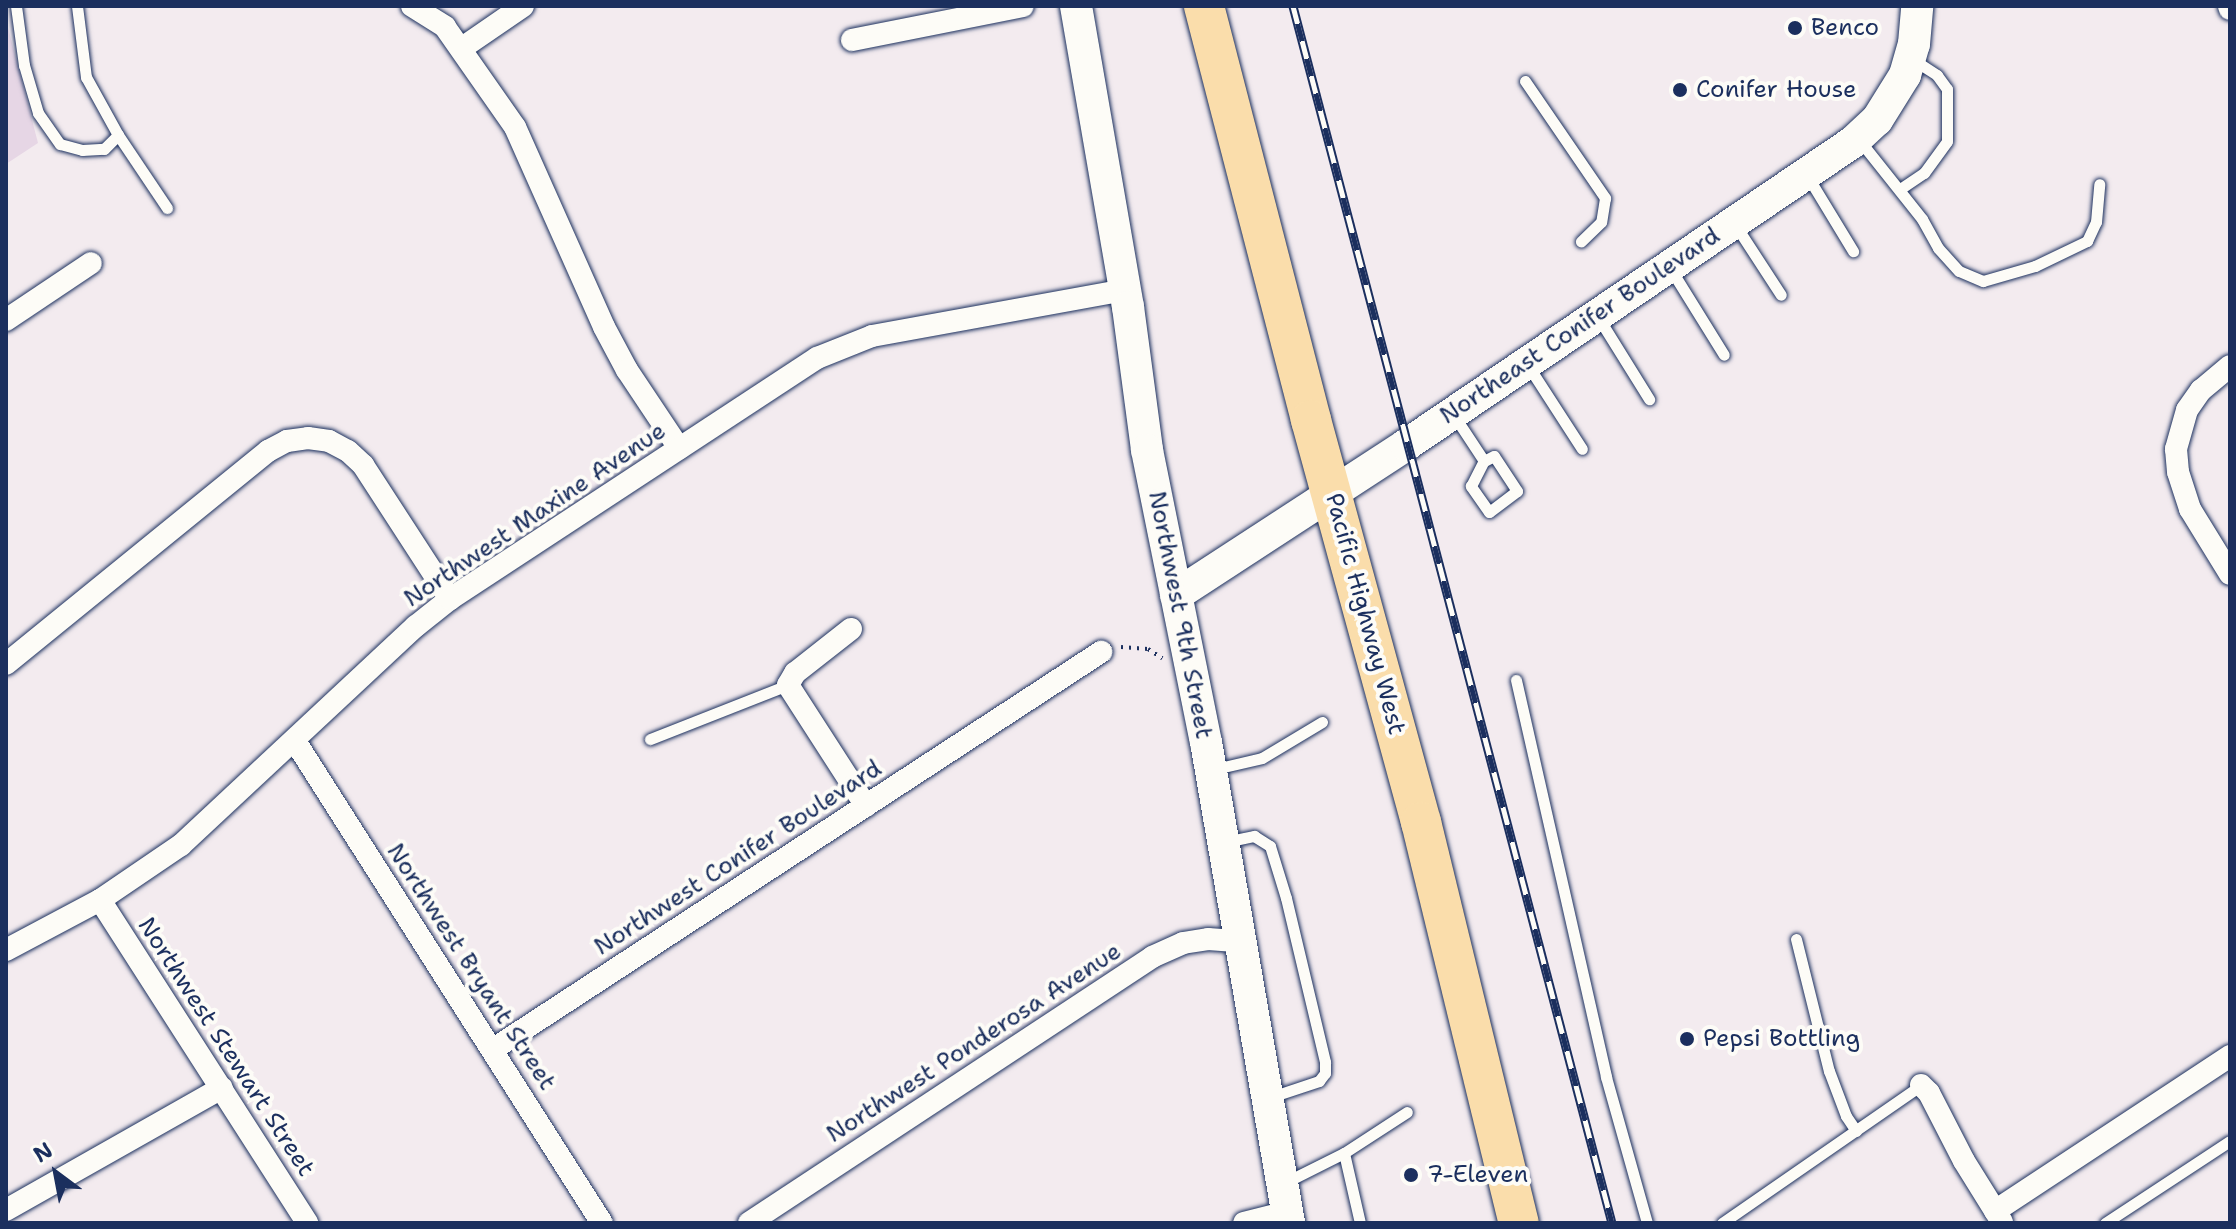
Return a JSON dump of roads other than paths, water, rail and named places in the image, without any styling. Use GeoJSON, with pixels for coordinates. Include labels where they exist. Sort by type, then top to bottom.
{"type":"FeatureCollection","features":[{"type":"Feature","properties":{"kind":"highway","name":"Pacific Highway West"},"geometry":{"type":"LineString","coordinates":[[1204,6],[1421,822],[1519,1223]]}},
{"type":"Feature","properties":{"kind":"street"},"geometry":{"type":"LineString","coordinates":[[412,6],[439,22],[462,48],[515,127],[604,327],[627,370],[679,448]]}},
{"type":"Feature","properties":{"kind":"street"},"geometry":{"type":"LineString","coordinates":[[462,48],[523,6]]}},
{"type":"Feature","properties":{"kind":"street"},"geometry":{"type":"LineString","coordinates":[[852,40],[1023,6]]}},
{"type":"Feature","properties":{"kind":"street","name":"Northwest 9th Street"},"geometry":{"type":"LineString","coordinates":[[1076,6],[1125,290],[1147,450],[1191,664],[1286,1206]]}},
{"type":"Feature","properties":{"kind":"street","name":"Northeast Conifer Boulevard"},"geometry":{"type":"LineString","coordinates":[[1176,595],[1527,364],[1857,137],[1890,102],[1910,58],[1917,6]]}},
{"type":"Feature","properties":{"kind":"street"},"geometry":{"type":"LineString","coordinates":[[6,320],[91,263]]}},
{"type":"Feature","properties":{"kind":"street","name":"Northwest Maxine Avenue"},"geometry":{"type":"LineString","coordinates":[[6,950],[100,900],[181,845],[416,626],[450,599],[838,347],[872,336],[1125,290]]}},
{"type":"Feature","properties":{"kind":"street"},"geometry":{"type":"LineString","coordinates":[[2230,366],[2201,390],[2187,410],[2176,449],[2178,472],[2190,509],[2230,574]]}},
{"type":"Feature","properties":{"kind":"street"},"geometry":{"type":"LineString","coordinates":[[6,664],[268,451],[287,441],[308,438],[329,441],[348,451],[363,465],[450,599]]}},
{"type":"Feature","properties":{"kind":"street"},"geometry":{"type":"LineString","coordinates":[[851,629],[795,673],[788,685],[866,806]]}},
{"type":"Feature","properties":{"kind":"street","name":"Northwest Conifer Boulevard"},"geometry":{"type":"LineString","coordinates":[[492,1050],[1101,652]]}},
{"type":"Feature","properties":{"kind":"street","name":"Northwest Bryant Street"},"geometry":{"type":"LineString","coordinates":[[295,741],[602,1223]]}},
{"type":"Feature","properties":{"kind":"street","name":"Northwest Stewart Street"},"geometry":{"type":"LineString","coordinates":[[100,900],[307,1223]]}},
{"type":"Feature","properties":{"kind":"street","name":"Northwest Ponderosa Avenue"},"geometry":{"type":"LineString","coordinates":[[749,1223],[1152,957],[1183,943],[1208,939],[1239,941]]}},
{"type":"Feature","properties":{"kind":"street"},"geometry":{"type":"LineString","coordinates":[[1921,1085],[1929,1093],[1964,1161],[1999,1217],[2230,1056]]}},
{"type":"Feature","properties":{"kind":"street"},"geometry":{"type":"LineString","coordinates":[[6,1210],[222,1088]]}},
{"type":"Feature","properties":{"kind":"street"},"geometry":{"type":"LineString","coordinates":[[1244,1223],[1286,1206]]}},
{"type":"Feature","properties":{"kind":"lane"},"geometry":{"type":"LineString","coordinates":[[16,6],[24,65],[38,113],[60,144],[82,150],[104,149],[118,135]]}},
{"type":"Feature","properties":{"kind":"lane"},"geometry":{"type":"LineString","coordinates":[[77,6],[86,77],[118,135],[167,208]]}},
{"type":"Feature","properties":{"kind":"lane"},"geometry":{"type":"LineString","coordinates":[[1900,189],[1924,173],[1947,141],[1947,89],[1937,75],[1910,58]]}},
{"type":"Feature","properties":{"kind":"lane"},"geometry":{"type":"LineString","coordinates":[[1525,81],[1605,198],[1601,222],[1581,241]]}},
{"type":"Feature","properties":{"kind":"lane"},"geometry":{"type":"LineString","coordinates":[[1857,137],[1900,189],[1938,248],[1959,271],[1983,281],[2035,266],[2087,241],[2096,222],[2099,184]]}},
{"type":"Feature","properties":{"kind":"lane"},"geometry":{"type":"LineString","coordinates":[[1806,173],[1853,251]]}},
{"type":"Feature","properties":{"kind":"lane"},"geometry":{"type":"LineString","coordinates":[[1733,222],[1781,295]]}},
{"type":"Feature","properties":{"kind":"lane"},"geometry":{"type":"LineString","coordinates":[[1670,267],[1724,355]]}},
{"type":"Feature","properties":{"kind":"lane"},"geometry":{"type":"LineString","coordinates":[[1598,316],[1649,399]]}},
{"type":"Feature","properties":{"kind":"lane"},"geometry":{"type":"LineString","coordinates":[[1527,364],[1582,449]]}},
{"type":"Feature","properties":{"kind":"lane"},"geometry":{"type":"LineString","coordinates":[[1453,413],[1484,461]]}},
{"type":"Feature","properties":{"kind":"lane"},"geometry":{"type":"LineString","coordinates":[[1494,456],[1517,491],[1489,512],[1471,486],[1484,461],[1494,456]]}},
{"type":"Feature","properties":{"kind":"lane"},"geometry":{"type":"LineString","coordinates":[[1516,680],[1606,1077],[1647,1223]]}},
{"type":"Feature","properties":{"kind":"lane"},"geometry":{"type":"LineString","coordinates":[[650,739],[788,685]]}},
{"type":"Feature","properties":{"kind":"lane"},"geometry":{"type":"LineString","coordinates":[[1210,770],[1262,758],[1322,722]]}},
{"type":"Feature","properties":{"kind":"lane"},"geometry":{"type":"LineString","coordinates":[[1222,843],[1254,836],[1270,846],[1286,898],[1325,1062],[1325,1073],[1319,1081],[1267,1099]]}},
{"type":"Feature","properties":{"kind":"lane"},"geometry":{"type":"LineString","coordinates":[[1796,939],[1829,1071],[1846,1116],[1856,1131]]}},
{"type":"Feature","properties":{"kind":"lane"},"geometry":{"type":"LineString","coordinates":[[1722,1223],[1921,1085]]}},
{"type":"Feature","properties":{"kind":"lane"},"geometry":{"type":"LineString","coordinates":[[1286,1206],[1344,1153],[1407,1112]]}},
{"type":"Feature","properties":{"kind":"lane"},"geometry":{"type":"LineString","coordinates":[[2105,1223],[2230,1141]]}},
{"type":"Feature","properties":{"kind":"lane"},"geometry":{"type":"LineString","coordinates":[[1344,1153],[1360,1223]]}},
{"type":"Feature","properties":{"kind":"railway"},"geometry":{"type":"LineString","coordinates":[[1293,6],[1612,1223]]}},
{"type":"Feature","properties":{"kind":"place","name":"Benco"},"geometry":{"type":"Point","coordinates":[1795,28]}},
{"type":"Feature","properties":{"kind":"place","name":"Conifer House"},"geometry":{"type":"Point","coordinates":[1680,90]}},
{"type":"Feature","properties":{"kind":"place","name":"Pepsi Bottling"},"geometry":{"type":"Point","coordinates":[1687,1039]}},
{"type":"Feature","properties":{"kind":"place","name":"7-Eleven"},"geometry":{"type":"Point","coordinates":[1411,1175]}}]}
